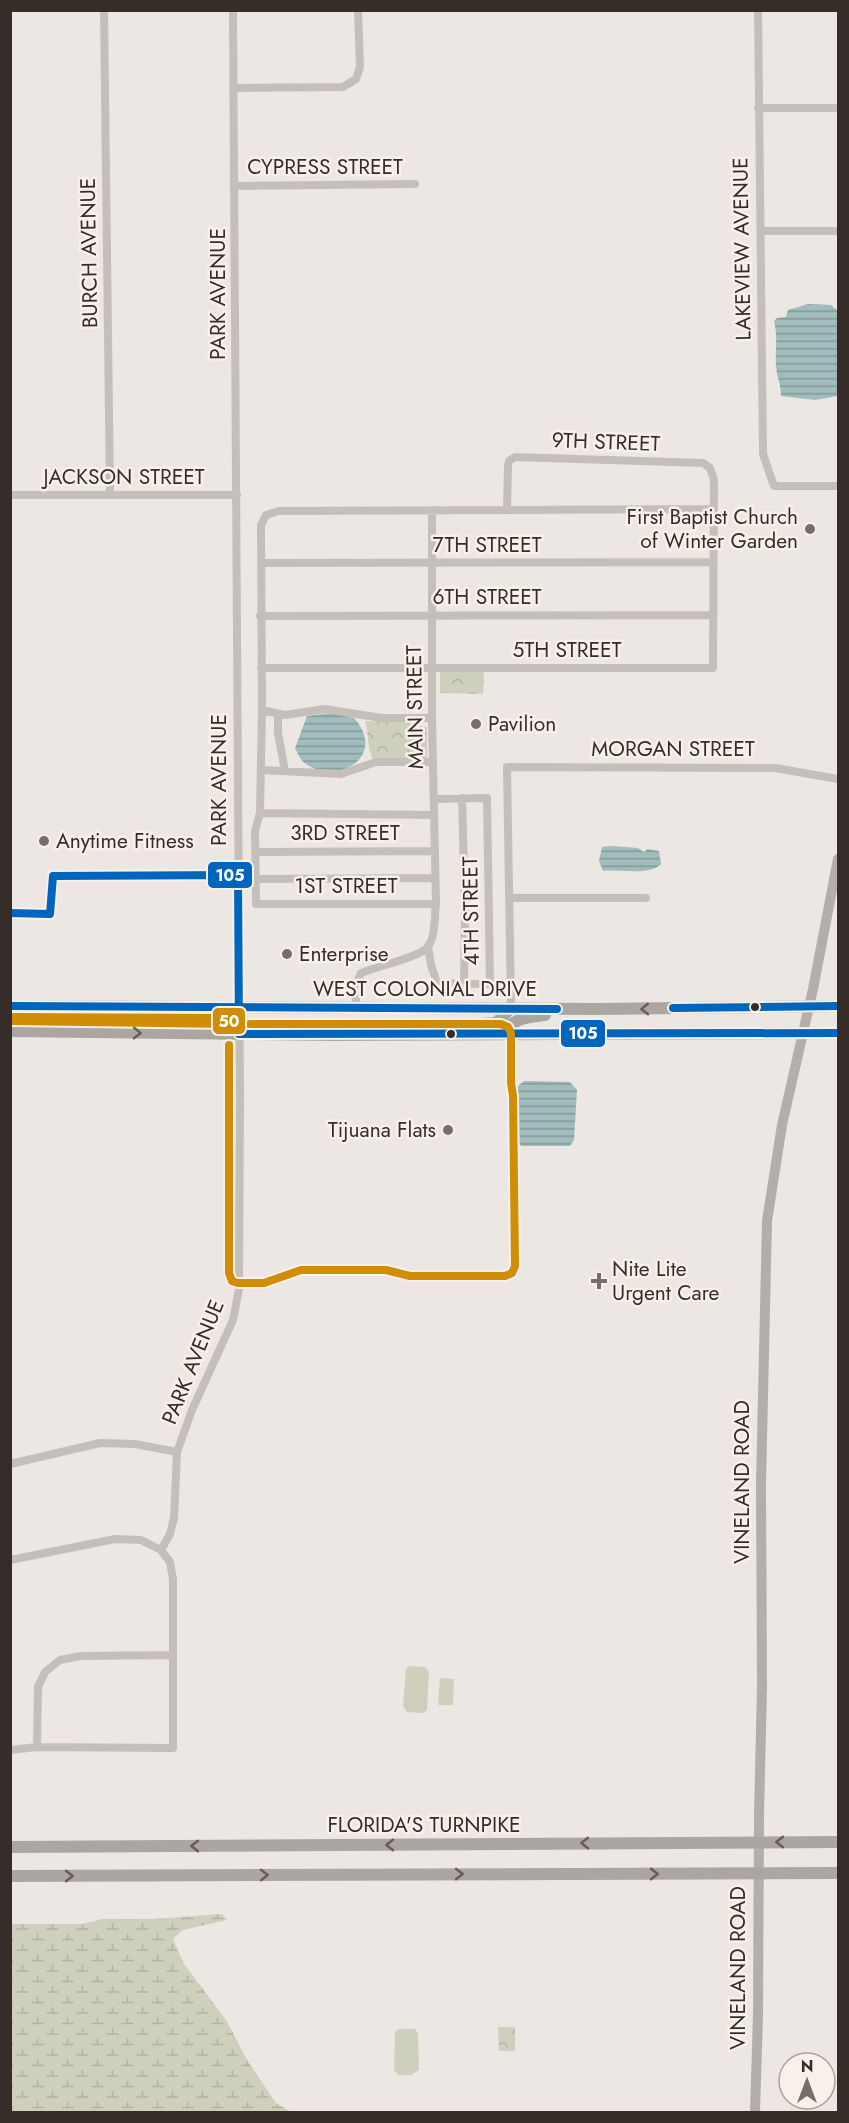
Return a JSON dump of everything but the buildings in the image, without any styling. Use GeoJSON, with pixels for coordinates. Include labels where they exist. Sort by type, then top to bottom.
{"type":"FeatureCollection","features":[{"type":"Feature","properties":{"kind":"highway","name":"WEST COLONIAL DRIVE"},"geometry":{"type":"LineString","coordinates":[[10,1006],[597,1010],[838,1006]]}},
{"type":"Feature","properties":{"kind":"highway"},"geometry":{"type":"LineString","coordinates":[[10,1026],[42,1016],[49,1006]]}},
{"type":"Feature","properties":{"kind":"highway"},"geometry":{"type":"LineString","coordinates":[[422,1033],[438,1027],[496,1023],[512,1008]]}},
{"type":"Feature","properties":{"kind":"highway"},"geometry":{"type":"LineString","coordinates":[[501,1034],[511,1023],[520,1018],[597,1010]]}},
{"type":"Feature","properties":{"kind":"highway","name":"WEST COLONIAL DRIVE"},"geometry":{"type":"LineString","coordinates":[[10,1031],[239,1034],[838,1033]]}},
{"type":"Feature","properties":{"kind":"highway","name":"FLORIDA'S TURNPIKE"},"geometry":{"type":"LineString","coordinates":[[10,1847],[838,1842]]}},
{"type":"Feature","properties":{"kind":"highway"},"geometry":{"type":"LineString","coordinates":[[10,1876],[838,1873]]}},
{"type":"Feature","properties":{"kind":"main road","name":"VINELAND ROAD"},"geometry":{"type":"LineString","coordinates":[[755,2112],[762,1687],[761,1484],[766,1232],[770,1190],[780,1135],[809,1006],[838,859]]}},
{"type":"Feature","properties":{"kind":"street","name":"BURCH AVENUE"},"geometry":{"type":"LineString","coordinates":[[104,10],[110,495]]}},
{"type":"Feature","properties":{"kind":"street","name":"PARK AVENUE"},"geometry":{"type":"LineString","coordinates":[[161,1550],[170,1533],[174,1518],[177,1452],[192,1410],[233,1320],[239,1289],[233,10]]}},
{"type":"Feature","properties":{"kind":"street"},"geometry":{"type":"LineString","coordinates":[[233,88],[343,87],[356,79],[360,67],[358,10]]}},
{"type":"Feature","properties":{"kind":"street","name":"LAKEVIEW AVENUE"},"geometry":{"type":"LineString","coordinates":[[758,10],[763,454],[774,486],[838,486]]}},
{"type":"Feature","properties":{"kind":"street"},"geometry":{"type":"LineString","coordinates":[[758,108],[838,108]]}},
{"type":"Feature","properties":{"kind":"street","name":"CYPRESS STREET"},"geometry":{"type":"LineString","coordinates":[[235,186],[415,184]]}},
{"type":"Feature","properties":{"kind":"street"},"geometry":{"type":"LineString","coordinates":[[761,231],[838,231]]}},
{"type":"Feature","properties":{"kind":"street","name":"9TH STREET"},"geometry":{"type":"LineString","coordinates":[[507,510],[508,466],[509,461],[515,457],[703,463],[710,468],[714,480],[714,509]]}},
{"type":"Feature","properties":{"kind":"street","name":"JACKSON STREET"},"geometry":{"type":"LineString","coordinates":[[10,495],[237,495]]}},
{"type":"Feature","properties":{"kind":"street"},"geometry":{"type":"LineString","coordinates":[[435,878],[256,879],[255,831],[260,813],[262,710],[261,525],[266,515],[272,512],[714,509]]}},
{"type":"Feature","properties":{"kind":"street","name":"5TH STREET"},"geometry":{"type":"LineString","coordinates":[[261,668],[713,668],[714,509]]}},
{"type":"Feature","properties":{"kind":"street","name":"MAIN STREET"},"geometry":{"type":"LineString","coordinates":[[428,946],[434,931],[436,904],[432,718],[432,510]]}},
{"type":"Feature","properties":{"kind":"street","name":"7TH STREET"},"geometry":{"type":"LineString","coordinates":[[261,563],[713,562]]}},
{"type":"Feature","properties":{"kind":"street","name":"6TH STREET"},"geometry":{"type":"LineString","coordinates":[[260,616],[713,615]]}},
{"type":"Feature","properties":{"kind":"street"},"geometry":{"type":"LineString","coordinates":[[262,710],[278,714],[325,710],[382,718],[432,718]]}},
{"type":"Feature","properties":{"kind":"street"},"geometry":{"type":"LineString","coordinates":[[278,714],[278,733],[285,771]]}},
{"type":"Feature","properties":{"kind":"street"},"geometry":{"type":"LineString","coordinates":[[261,770],[341,774],[376,762],[433,762]]}},
{"type":"Feature","properties":{"kind":"street","name":"MORGAN STREET"},"geometry":{"type":"LineString","coordinates":[[510,898],[507,767],[775,768],[838,779]]}},
{"type":"Feature","properties":{"kind":"street"},"geometry":{"type":"LineString","coordinates":[[462,798],[465,908],[464,984]]}},
{"type":"Feature","properties":{"kind":"street","name":"4TH STREET"},"geometry":{"type":"LineString","coordinates":[[428,946],[430,964],[437,983],[490,984],[487,798],[434,799]]}},
{"type":"Feature","properties":{"kind":"street"},"geometry":{"type":"LineString","coordinates":[[260,813],[434,815]]}},
{"type":"Feature","properties":{"kind":"street","name":"3RD STREET"},"geometry":{"type":"LineString","coordinates":[[256,852],[434,851]]}},
{"type":"Feature","properties":{"kind":"street","name":"1ST STREET"},"geometry":{"type":"LineString","coordinates":[[256,879],[256,904],[436,904]]}},
{"type":"Feature","properties":{"kind":"street"},"geometry":{"type":"LineString","coordinates":[[512,1008],[510,898],[646,898]]}},
{"type":"Feature","properties":{"kind":"street"},"geometry":{"type":"LineString","coordinates":[[356,1008],[356,986],[361,973],[420,954],[428,946]]}},
{"type":"Feature","properties":{"kind":"street"},"geometry":{"type":"LineString","coordinates":[[10,1464],[100,1443],[135,1444],[177,1452]]}},
{"type":"Feature","properties":{"kind":"street"},"geometry":{"type":"LineString","coordinates":[[10,1560],[116,1539],[141,1540],[161,1550],[170,1562],[173,1579],[173,1748],[37,1747],[10,1750]]}},
{"type":"Feature","properties":{"kind":"street"},"geometry":{"type":"LineString","coordinates":[[37,1747],[38,1687],[45,1672],[60,1660],[81,1656],[173,1655]]}},
{"type":"Feature","properties":{"kind":"green space"},"geometry":{"type":"Polygon","coordinates":[[[440,672],[484,672],[483,694],[440,693],[440,672]]]}},
{"type":"Feature","properties":{"kind":"green space"},"geometry":{"type":"Polygon","coordinates":[[[365,721],[414,722],[416,726],[427,727],[427,759],[373,759],[365,721]]]}},
{"type":"Feature","properties":{"kind":"green space"},"geometry":{"type":"Polygon","coordinates":[[[409,1666],[425,1667],[429,1671],[427,1710],[423,1713],[407,1712],[403,1706],[406,1669],[409,1666]]]}},
{"type":"Feature","properties":{"kind":"green space"},"geometry":{"type":"Polygon","coordinates":[[[440,1678],[454,1679],[453,1705],[438,1705],[440,1678]]]}},
{"type":"Feature","properties":{"kind":"green space"},"geometry":{"type":"Polygon","coordinates":[[[222,1914],[227,1920],[183,1930],[173,1939],[184,1964],[226,2020],[247,2060],[276,2103],[291,2112],[11,2112],[11,1924],[82,1924],[103,1919],[154,1919],[222,1914]]]}},
{"type":"Feature","properties":{"kind":"green space"},"geometry":{"type":"Polygon","coordinates":[[[498,2027],[515,2027],[515,2051],[499,2051],[498,2027]]]}},
{"type":"Feature","properties":{"kind":"green space"},"geometry":{"type":"Polygon","coordinates":[[[399,2029],[415,2029],[418,2033],[419,2070],[411,2075],[399,2075],[394,2070],[395,2032],[399,2029]]]}},
{"type":"Feature","properties":{"kind":"water"},"geometry":{"type":"Polygon","coordinates":[[[808,304],[831,305],[838,311],[838,396],[815,400],[781,396],[776,366],[774,321],[777,318],[786,317],[788,310],[808,304]]]}},
{"type":"Feature","properties":{"kind":"water"},"geometry":{"type":"Polygon","coordinates":[[[331,713],[354,718],[363,732],[365,744],[362,755],[355,764],[332,771],[319,770],[306,764],[295,748],[307,716],[331,713]]]}},
{"type":"Feature","properties":{"kind":"water"},"geometry":{"type":"Polygon","coordinates":[[[602,847],[638,848],[644,852],[647,849],[659,851],[661,864],[656,868],[642,871],[603,871],[599,861],[602,847]]]}},
{"type":"Feature","properties":{"kind":"water"},"geometry":{"type":"Polygon","coordinates":[[[524,1081],[570,1082],[577,1090],[574,1140],[570,1146],[521,1146],[515,1136],[518,1086],[524,1081]]]}},
{"type":"Feature","properties":{"kind":"transit line","name":"105"},"geometry":{"type":"LineString","coordinates":[[10,913],[50,914],[53,876],[238,875],[239,1034],[838,1033]]}},
{"type":"Feature","properties":{"kind":"transit line","name":"105"},"geometry":{"type":"LineString","coordinates":[[10,1006],[557,1009]]}},
{"type":"Feature","properties":{"kind":"transit line","name":"105"},"geometry":{"type":"LineString","coordinates":[[673,1008],[838,1006]]}},
{"type":"Feature","properties":{"kind":"transit line","name":"50"},"geometry":{"type":"LineString","coordinates":[[10,1017],[229,1018],[229,1024],[10,1021]]}},
{"type":"Feature","properties":{"kind":"transit line","name":"50"},"geometry":{"type":"LineString","coordinates":[[229,1045],[229,1273],[232,1281],[264,1283],[301,1270],[386,1270],[410,1276],[505,1276],[512,1273],[515,1266],[513,1096],[511,1033],[508,1027],[501,1024],[250,1024]]}},
{"type":"Feature","properties":{"kind":"place","name":"First Baptist Church of Winter Garden"},"geometry":{"type":"Point","coordinates":[810,529]}},
{"type":"Feature","properties":{"kind":"place","name":"Pavilion"},"geometry":{"type":"Point","coordinates":[476,724]}},
{"type":"Feature","properties":{"kind":"place","name":"Anytime Fitness"},"geometry":{"type":"Point","coordinates":[44,841]}},
{"type":"Feature","properties":{"kind":"place","name":"Enterprise"},"geometry":{"type":"Point","coordinates":[287,954]}},
{"type":"Feature","properties":{"kind":"place","name":"Tijuana Flats"},"geometry":{"type":"Point","coordinates":[448,1130]}},
{"type":"Feature","properties":{"kind":"place","name":"Nite Lite Urgent Care"},"geometry":{"type":"Point","coordinates":[599,1281]}}]}
